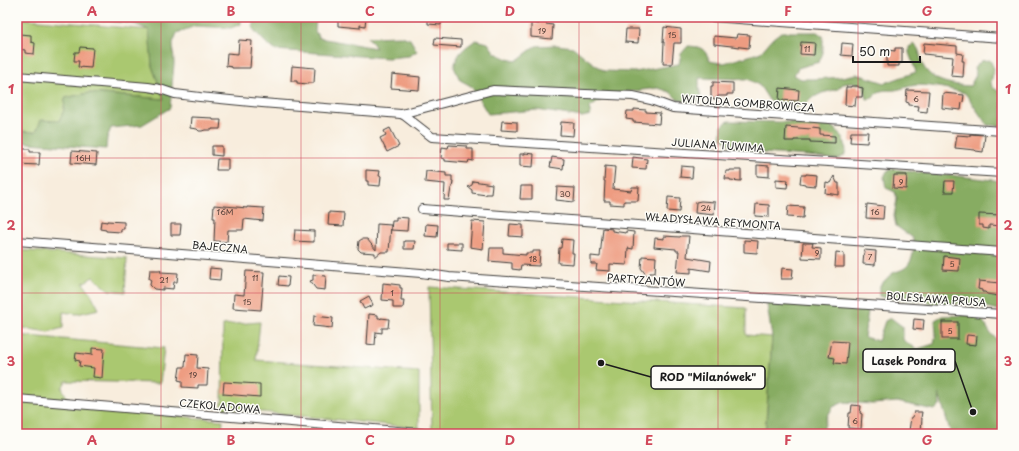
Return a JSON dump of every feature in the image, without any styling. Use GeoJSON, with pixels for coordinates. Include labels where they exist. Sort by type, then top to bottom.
{"type":"FeatureCollection","features":[{"type":"Feature","properties":{"kind":"street"},"geometry":{"type":"LineString","coordinates":[[712,17],[1002,38]]}},
{"type":"Feature","properties":{"kind":"street"},"geometry":{"type":"LineString","coordinates":[[17,76],[148,87],[174,94],[208,98],[401,114]]}},
{"type":"Feature","properties":{"kind":"street","name":"WITOLDA GOMBROWICZA"},"geometry":{"type":"LineString","coordinates":[[401,114],[493,90],[633,96],[651,100],[673,108],[1002,131]]}},
{"type":"Feature","properties":{"kind":"street","name":"JULIANA TUWIMA"},"geometry":{"type":"LineString","coordinates":[[401,114],[432,137],[1002,173]]}},
{"type":"Feature","properties":{"kind":"street","name":"WŁADYSŁAWA REYMONTA"},"geometry":{"type":"LineString","coordinates":[[422,209],[1002,252]]}},
{"type":"Feature","properties":{"kind":"street","name":"BAJECZNA"},"geometry":{"type":"LineString","coordinates":[[17,241],[421,273]]}},
{"type":"Feature","properties":{"kind":"street","name":"PARTYZANTÓW"},"geometry":{"type":"LineString","coordinates":[[421,273],[457,278],[869,305]]}},
{"type":"Feature","properties":{"kind":"street","name":"BOLESŁAWA PRUSA"},"geometry":{"type":"LineString","coordinates":[[869,305],[1002,314]]}},
{"type":"Feature","properties":{"kind":"street","name":"CZEKOLADOWA"},"geometry":{"type":"LineString","coordinates":[[17,399],[421,432]]}},
{"type":"Feature","properties":{"kind":"green space"},"geometry":{"type":"Polygon","coordinates":[[[58,17],[241,17],[241,24],[231,28],[195,26],[177,33],[173,43],[174,64],[170,108],[142,125],[111,128],[107,138],[106,149],[17,142],[17,131],[36,132],[41,120],[59,121],[64,110],[65,98],[89,93],[164,99],[152,66],[149,30],[127,23],[58,17]]]}},
{"type":"Feature","properties":{"kind":"green space"},"geometry":{"type":"Polygon","coordinates":[[[253,17],[318,17],[316,20],[315,31],[319,38],[376,48],[368,37],[401,36],[410,39],[417,51],[409,56],[388,58],[275,50],[253,29],[253,17]]]}},
{"type":"Feature","properties":{"kind":"green space"},"geometry":{"type":"Polygon","coordinates":[[[17,18],[150,30],[152,66],[164,99],[89,93],[65,98],[64,110],[59,121],[36,132],[17,131],[17,18]]]}},
{"type":"Feature","properties":{"kind":"green space"},"geometry":{"type":"Polygon","coordinates":[[[781,32],[817,32],[823,36],[823,53],[819,62],[798,68],[794,75],[801,79],[842,77],[857,74],[885,83],[916,72],[909,53],[909,47],[914,44],[919,51],[925,69],[930,74],[942,81],[956,85],[970,86],[976,75],[974,68],[981,61],[990,60],[994,69],[991,82],[992,87],[1002,92],[1002,126],[987,125],[965,93],[940,88],[916,85],[895,90],[880,91],[873,98],[867,99],[864,84],[851,83],[843,84],[838,89],[822,93],[812,98],[806,104],[796,107],[781,107],[769,100],[760,86],[748,79],[699,78],[701,96],[698,102],[691,103],[677,99],[670,92],[658,88],[609,95],[589,108],[591,115],[582,117],[537,110],[488,114],[471,86],[460,80],[454,67],[457,58],[462,51],[476,40],[488,43],[495,53],[516,61],[536,46],[557,45],[573,47],[604,71],[635,72],[679,64],[681,54],[688,46],[702,49],[710,61],[724,63],[761,52],[773,38],[781,32]]]}},
{"type":"Feature","properties":{"kind":"green space"},"geometry":{"type":"Polygon","coordinates":[[[728,121],[827,123],[837,130],[845,143],[846,151],[844,156],[838,159],[746,152],[732,147],[721,137],[722,126],[728,121]]]}},
{"type":"Feature","properties":{"kind":"green space"},"geometry":{"type":"Polygon","coordinates":[[[893,169],[1002,181],[1002,311],[977,303],[938,304],[922,301],[888,299],[879,296],[879,287],[891,274],[908,265],[912,258],[913,250],[913,238],[896,226],[894,216],[897,199],[895,192],[886,188],[884,177],[887,171],[893,169]]]}},
{"type":"Feature","properties":{"kind":"green space"},"geometry":{"type":"Polygon","coordinates":[[[17,250],[127,258],[125,292],[109,290],[93,277],[83,283],[99,309],[77,314],[63,312],[63,328],[48,332],[17,327],[17,250]]]}},
{"type":"Feature","properties":{"kind":"green space"},"geometry":{"type":"Polygon","coordinates":[[[429,287],[746,308],[746,335],[772,337],[765,434],[432,434],[429,287]]]}},
{"type":"Feature","properties":{"kind":"green space"},"geometry":{"type":"Polygon","coordinates":[[[766,298],[869,305],[864,337],[878,341],[885,321],[891,318],[903,327],[903,340],[917,349],[934,344],[936,334],[935,320],[942,316],[966,315],[981,318],[991,334],[996,338],[996,355],[1002,356],[1002,434],[951,434],[939,394],[940,406],[934,410],[897,402],[872,404],[844,402],[833,407],[827,417],[822,434],[767,434],[766,426],[772,337],[766,298]]]}},
{"type":"Feature","properties":{"kind":"green space"},"geometry":{"type":"Polygon","coordinates":[[[260,322],[256,360],[419,372],[419,428],[222,408],[223,325],[260,322]]]}},
{"type":"Feature","properties":{"kind":"green space"},"geometry":{"type":"Polygon","coordinates":[[[17,335],[164,348],[160,383],[66,381],[62,388],[72,407],[223,420],[222,434],[17,434],[17,335]]]}},
{"type":"Feature","properties":{"kind":"building"},"geometry":{"type":"Polygon","coordinates":[[[338,17],[366,17],[365,26],[360,25],[360,28],[338,26],[338,17]]]}},
{"type":"Feature","properties":{"kind":"building"},"geometry":{"type":"Polygon","coordinates":[[[428,17],[441,17],[441,25],[428,24],[428,17]]]}},
{"type":"Feature","properties":{"kind":"building"},"geometry":{"type":"Polygon","coordinates":[[[539,21],[546,21],[546,24],[553,25],[552,39],[531,37],[531,23],[539,24],[539,21]]]}},
{"type":"Feature","properties":{"kind":"building"},"geometry":{"type":"Polygon","coordinates":[[[664,27],[681,29],[681,43],[674,43],[672,64],[663,64],[664,27]]]}},
{"type":"Feature","properties":{"kind":"building"},"geometry":{"type":"Polygon","coordinates":[[[626,29],[639,29],[638,43],[625,42],[626,29]]]}},
{"type":"Feature","properties":{"kind":"building"},"geometry":{"type":"Polygon","coordinates":[[[19,34],[31,35],[31,42],[35,43],[34,54],[25,53],[25,50],[18,49],[19,34]]]}},
{"type":"Feature","properties":{"kind":"building"},"geometry":{"type":"Polygon","coordinates":[[[737,34],[750,35],[749,48],[714,44],[714,36],[736,38],[737,34]]]}},
{"type":"Feature","properties":{"kind":"building"},"geometry":{"type":"Polygon","coordinates":[[[435,38],[461,40],[461,47],[434,45],[435,38]]]}},
{"type":"Feature","properties":{"kind":"building"},"geometry":{"type":"Polygon","coordinates":[[[239,40],[252,41],[250,68],[232,68],[226,66],[227,53],[238,54],[239,40]]]}},
{"type":"Feature","properties":{"kind":"building"},"geometry":{"type":"Polygon","coordinates":[[[801,42],[815,43],[814,55],[800,54],[801,42]]]}},
{"type":"Feature","properties":{"kind":"building"},"geometry":{"type":"Polygon","coordinates":[[[842,43],[853,44],[852,56],[841,55],[842,43]]]}},
{"type":"Feature","properties":{"kind":"building"},"geometry":{"type":"Polygon","coordinates":[[[924,43],[957,46],[957,53],[963,54],[963,77],[951,76],[953,57],[923,54],[924,43]]]}},
{"type":"Feature","properties":{"kind":"building"},"geometry":{"type":"Polygon","coordinates":[[[80,47],[93,48],[91,68],[78,67],[79,61],[74,61],[75,52],[79,52],[80,47]]]}},
{"type":"Feature","properties":{"kind":"building"},"geometry":{"type":"Polygon","coordinates":[[[895,48],[902,48],[902,63],[899,63],[899,66],[887,66],[887,50],[895,51],[895,48]]]}},
{"type":"Feature","properties":{"kind":"building"},"geometry":{"type":"Polygon","coordinates":[[[292,66],[315,68],[314,83],[308,84],[291,81],[292,66]]]}},
{"type":"Feature","properties":{"kind":"building"},"geometry":{"type":"Polygon","coordinates":[[[392,74],[420,77],[419,90],[391,88],[392,74]]]}},
{"type":"Feature","properties":{"kind":"building"},"geometry":{"type":"Polygon","coordinates":[[[713,82],[733,83],[733,94],[718,96],[714,100],[711,96],[711,86],[713,86],[713,82]]]}},
{"type":"Feature","properties":{"kind":"building"},"geometry":{"type":"Polygon","coordinates":[[[851,86],[863,88],[862,97],[856,97],[855,106],[845,105],[846,87],[851,86]]]}},
{"type":"Feature","properties":{"kind":"building"},"geometry":{"type":"Polygon","coordinates":[[[780,88],[799,90],[798,101],[779,100],[780,88]]]}},
{"type":"Feature","properties":{"kind":"building"},"geometry":{"type":"Polygon","coordinates":[[[907,90],[929,91],[927,112],[918,111],[919,106],[909,105],[909,103],[906,102],[907,90]]]}},
{"type":"Feature","properties":{"kind":"building"},"geometry":{"type":"Polygon","coordinates":[[[943,93],[964,95],[961,110],[942,108],[943,93]]]}},
{"type":"Feature","properties":{"kind":"building"},"geometry":{"type":"Polygon","coordinates":[[[634,109],[660,113],[659,124],[633,122],[633,120],[626,119],[627,111],[634,111],[634,109]]]}},
{"type":"Feature","properties":{"kind":"building"},"geometry":{"type":"Polygon","coordinates":[[[191,117],[221,120],[220,129],[199,131],[197,129],[190,128],[191,117]]]}},
{"type":"Feature","properties":{"kind":"building"},"geometry":{"type":"Polygon","coordinates":[[[502,121],[517,122],[517,131],[501,130],[502,121]]]}},
{"type":"Feature","properties":{"kind":"building"},"geometry":{"type":"Polygon","coordinates":[[[561,122],[574,123],[573,136],[560,135],[561,122]]]}},
{"type":"Feature","properties":{"kind":"building"},"geometry":{"type":"Polygon","coordinates":[[[786,127],[820,129],[820,135],[835,136],[835,143],[810,142],[810,140],[785,141],[786,127]]]}},
{"type":"Feature","properties":{"kind":"building"},"geometry":{"type":"Polygon","coordinates":[[[390,128],[399,146],[387,152],[380,138],[386,135],[384,131],[390,128]]]}},
{"type":"Feature","properties":{"kind":"building"},"geometry":{"type":"Polygon","coordinates":[[[851,132],[868,132],[867,143],[850,142],[851,132]]]}},
{"type":"Feature","properties":{"kind":"building"},"geometry":{"type":"Polygon","coordinates":[[[970,134],[985,135],[983,152],[955,148],[957,135],[970,136],[970,134]]]}},
{"type":"Feature","properties":{"kind":"building"},"geometry":{"type":"Polygon","coordinates":[[[449,145],[467,146],[467,149],[473,149],[473,161],[469,160],[468,163],[445,161],[445,159],[441,158],[442,147],[448,148],[449,145]]]}},
{"type":"Feature","properties":{"kind":"building"},"geometry":{"type":"Polygon","coordinates":[[[212,146],[222,146],[222,156],[212,155],[212,146]]]}},
{"type":"Feature","properties":{"kind":"building"},"geometry":{"type":"Polygon","coordinates":[[[17,149],[30,149],[30,152],[40,152],[39,165],[17,164],[17,149]]]}},
{"type":"Feature","properties":{"kind":"building"},"geometry":{"type":"Polygon","coordinates":[[[72,151],[97,153],[96,165],[71,163],[72,151]]]}},
{"type":"Feature","properties":{"kind":"building"},"geometry":{"type":"Polygon","coordinates":[[[520,154],[534,154],[533,167],[520,166],[520,154]]]}},
{"type":"Feature","properties":{"kind":"building"},"geometry":{"type":"Polygon","coordinates":[[[552,157],[564,159],[563,169],[550,167],[552,157]]]}},
{"type":"Feature","properties":{"kind":"building"},"geometry":{"type":"Polygon","coordinates":[[[633,157],[647,159],[646,169],[632,168],[633,157]]]}},
{"type":"Feature","properties":{"kind":"building"},"geometry":{"type":"Polygon","coordinates":[[[217,159],[228,159],[228,170],[216,170],[217,159]]]}},
{"type":"Feature","properties":{"kind":"building"},"geometry":{"type":"Polygon","coordinates":[[[757,165],[769,166],[769,177],[757,176],[757,165]]]}},
{"type":"Feature","properties":{"kind":"building"},"geometry":{"type":"Polygon","coordinates":[[[605,166],[615,167],[613,189],[631,191],[632,187],[639,187],[638,201],[624,201],[624,205],[610,204],[610,201],[604,201],[605,166]]]}},
{"type":"Feature","properties":{"kind":"building"},"geometry":{"type":"Polygon","coordinates":[[[681,166],[693,167],[692,178],[680,177],[681,166]]]}},
{"type":"Feature","properties":{"kind":"building"},"geometry":{"type":"Polygon","coordinates":[[[366,170],[380,171],[380,186],[368,185],[368,181],[366,181],[366,170]]]}},
{"type":"Feature","properties":{"kind":"building"},"geometry":{"type":"Polygon","coordinates":[[[741,170],[741,181],[725,179],[726,171],[741,170]]]}},
{"type":"Feature","properties":{"kind":"building"},"geometry":{"type":"Polygon","coordinates":[[[426,171],[446,173],[446,176],[452,176],[453,181],[449,200],[444,200],[445,184],[425,182],[426,171]]]}},
{"type":"Feature","properties":{"kind":"building"},"geometry":{"type":"Polygon","coordinates":[[[801,175],[817,175],[816,186],[800,183],[801,175]]]}},
{"type":"Feature","properties":{"kind":"building"},"geometry":{"type":"Polygon","coordinates":[[[894,175],[907,175],[906,189],[893,188],[894,175]]]}},
{"type":"Feature","properties":{"kind":"building"},"geometry":{"type":"Polygon","coordinates":[[[834,176],[837,183],[839,183],[839,195],[825,193],[826,182],[830,183],[834,176]]]}},
{"type":"Feature","properties":{"kind":"building"},"geometry":{"type":"Polygon","coordinates":[[[776,179],[788,180],[787,188],[776,187],[776,179]]]}},
{"type":"Feature","properties":{"kind":"building"},"geometry":{"type":"Polygon","coordinates":[[[473,181],[492,184],[491,194],[486,195],[472,193],[472,190],[468,187],[472,185],[473,181]]]}},
{"type":"Feature","properties":{"kind":"building"},"geometry":{"type":"Polygon","coordinates":[[[945,181],[954,181],[953,192],[944,192],[945,181]]]}},
{"type":"Feature","properties":{"kind":"building"},"geometry":{"type":"Polygon","coordinates":[[[521,186],[532,186],[532,199],[520,199],[521,186]]]}},
{"type":"Feature","properties":{"kind":"building"},"geometry":{"type":"Polygon","coordinates":[[[557,187],[575,188],[574,202],[556,200],[557,187]]]}},
{"type":"Feature","properties":{"kind":"building"},"geometry":{"type":"Polygon","coordinates":[[[668,197],[680,198],[679,212],[667,211],[668,197]]]}},
{"type":"Feature","properties":{"kind":"building"},"geometry":{"type":"Polygon","coordinates":[[[696,202],[715,202],[714,215],[695,213],[696,202]]]}},
{"type":"Feature","properties":{"kind":"building"},"geometry":{"type":"Polygon","coordinates":[[[756,204],[769,205],[769,217],[755,216],[756,204]]]}},
{"type":"Feature","properties":{"kind":"building"},"geometry":{"type":"Polygon","coordinates":[[[867,204],[884,206],[883,219],[866,218],[867,204]]]}},
{"type":"Feature","properties":{"kind":"building"},"geometry":{"type":"Polygon","coordinates":[[[214,205],[264,208],[263,221],[244,219],[243,230],[228,230],[227,242],[214,241],[214,205]]]}},
{"type":"Feature","properties":{"kind":"building"},"geometry":{"type":"Polygon","coordinates":[[[788,206],[804,207],[803,218],[787,217],[788,206]]]}},
{"type":"Feature","properties":{"kind":"building"},"geometry":{"type":"Polygon","coordinates":[[[329,212],[344,213],[343,226],[328,225],[329,212]]]}},
{"type":"Feature","properties":{"kind":"building"},"geometry":{"type":"Polygon","coordinates":[[[979,214],[1002,215],[1002,226],[989,225],[989,229],[983,228],[983,225],[979,225],[979,214]]]}},
{"type":"Feature","properties":{"kind":"building"},"geometry":{"type":"Polygon","coordinates":[[[396,217],[408,218],[407,231],[391,230],[392,221],[396,221],[396,217]]]}},
{"type":"Feature","properties":{"kind":"building"},"geometry":{"type":"Polygon","coordinates":[[[101,221],[124,222],[124,229],[121,229],[121,232],[100,229],[101,221]]]}},
{"type":"Feature","properties":{"kind":"building"},"geometry":{"type":"Polygon","coordinates":[[[472,221],[485,222],[483,249],[470,247],[472,221]]]}},
{"type":"Feature","properties":{"kind":"building"},"geometry":{"type":"Polygon","coordinates":[[[171,224],[181,224],[180,235],[171,235],[171,224]]]}},
{"type":"Feature","properties":{"kind":"building"},"geometry":{"type":"Polygon","coordinates":[[[377,224],[391,225],[389,252],[381,252],[375,257],[375,253],[361,252],[358,249],[359,241],[362,239],[367,239],[376,250],[377,224]]]}},
{"type":"Feature","properties":{"kind":"building"},"geometry":{"type":"Polygon","coordinates":[[[426,224],[438,225],[437,237],[425,236],[426,224]]]}},
{"type":"Feature","properties":{"kind":"building"},"geometry":{"type":"Polygon","coordinates":[[[510,224],[523,225],[523,237],[509,236],[510,224]]]}},
{"type":"Feature","properties":{"kind":"building"},"geometry":{"type":"Polygon","coordinates":[[[603,228],[626,233],[626,231],[634,232],[633,249],[628,248],[627,265],[610,264],[610,271],[596,270],[597,264],[591,264],[591,256],[600,257],[603,228]]]}},
{"type":"Feature","properties":{"kind":"building"},"geometry":{"type":"Polygon","coordinates":[[[295,230],[314,231],[314,242],[294,241],[295,230]]]}},
{"type":"Feature","properties":{"kind":"building"},"geometry":{"type":"Polygon","coordinates":[[[664,236],[689,236],[687,257],[711,261],[710,271],[691,268],[691,273],[677,272],[679,251],[676,251],[676,249],[654,247],[655,238],[664,239],[664,236]]]}},
{"type":"Feature","properties":{"kind":"building"},"geometry":{"type":"Polygon","coordinates":[[[562,239],[573,240],[573,264],[558,263],[559,248],[561,248],[562,239]]]}},
{"type":"Feature","properties":{"kind":"building"},"geometry":{"type":"Polygon","coordinates":[[[744,240],[758,241],[757,253],[744,252],[744,240]]]}},
{"type":"Feature","properties":{"kind":"building"},"geometry":{"type":"Polygon","coordinates":[[[404,241],[415,241],[414,249],[404,249],[404,241]]]}},
{"type":"Feature","properties":{"kind":"building"},"geometry":{"type":"Polygon","coordinates":[[[447,243],[462,243],[462,250],[447,249],[447,243]]]}},
{"type":"Feature","properties":{"kind":"building"},"geometry":{"type":"Polygon","coordinates":[[[803,243],[813,243],[812,247],[821,248],[821,259],[802,258],[803,243]]]}},
{"type":"Feature","properties":{"kind":"building"},"geometry":{"type":"Polygon","coordinates":[[[490,248],[503,248],[503,253],[526,255],[526,253],[533,253],[533,251],[540,251],[539,266],[521,265],[520,270],[512,269],[512,263],[489,261],[490,248]]]}},
{"type":"Feature","properties":{"kind":"building"},"geometry":{"type":"Polygon","coordinates":[[[864,250],[876,251],[875,265],[863,264],[864,250]]]}},
{"type":"Feature","properties":{"kind":"building"},"geometry":{"type":"Polygon","coordinates":[[[836,252],[844,253],[844,267],[835,267],[836,252]]]}},
{"type":"Feature","properties":{"kind":"building"},"geometry":{"type":"Polygon","coordinates":[[[642,256],[656,257],[655,273],[650,273],[647,276],[641,268],[642,256]]]}},
{"type":"Feature","properties":{"kind":"building"},"geometry":{"type":"Polygon","coordinates":[[[944,256],[960,258],[959,271],[943,270],[944,256]]]}},
{"type":"Feature","properties":{"kind":"building"},"geometry":{"type":"Polygon","coordinates":[[[210,268],[221,269],[220,280],[209,279],[210,268]]]}},
{"type":"Feature","properties":{"kind":"building"},"geometry":{"type":"Polygon","coordinates":[[[782,268],[793,269],[792,279],[781,279],[782,268]]]}},
{"type":"Feature","properties":{"kind":"building"},"geometry":{"type":"Polygon","coordinates":[[[150,270],[178,273],[177,282],[174,282],[173,289],[154,289],[150,285],[150,270]]]}},
{"type":"Feature","properties":{"kind":"building"},"geometry":{"type":"Polygon","coordinates":[[[246,271],[264,272],[261,310],[233,308],[234,294],[244,295],[246,271]]]}},
{"type":"Feature","properties":{"kind":"building"},"geometry":{"type":"Polygon","coordinates":[[[313,275],[326,276],[325,290],[316,289],[310,281],[313,280],[313,275]]]}},
{"type":"Feature","properties":{"kind":"building"},"geometry":{"type":"Polygon","coordinates":[[[279,276],[289,277],[288,286],[278,285],[279,276]]]}},
{"type":"Feature","properties":{"kind":"building"},"geometry":{"type":"Polygon","coordinates":[[[979,281],[1000,283],[998,296],[987,294],[978,289],[979,281]]]}},
{"type":"Feature","properties":{"kind":"building"},"geometry":{"type":"Polygon","coordinates":[[[383,283],[400,285],[400,288],[402,288],[401,301],[404,301],[403,308],[393,308],[393,301],[382,300],[383,283]]]}},
{"type":"Feature","properties":{"kind":"building"},"geometry":{"type":"Polygon","coordinates":[[[369,296],[373,305],[364,309],[360,301],[369,296]]]}},
{"type":"Feature","properties":{"kind":"building"},"geometry":{"type":"Polygon","coordinates":[[[369,314],[378,315],[378,318],[381,319],[389,319],[388,328],[382,328],[382,333],[376,332],[375,345],[367,344],[369,314]]]}},
{"type":"Feature","properties":{"kind":"building"},"geometry":{"type":"Polygon","coordinates":[[[314,316],[333,318],[332,328],[313,326],[314,316]]]}},
{"type":"Feature","properties":{"kind":"building"},"geometry":{"type":"Polygon","coordinates":[[[914,319],[924,320],[923,330],[913,329],[914,319]]]}},
{"type":"Feature","properties":{"kind":"building"},"geometry":{"type":"Polygon","coordinates":[[[942,322],[958,322],[958,339],[942,339],[942,322]]]}},
{"type":"Feature","properties":{"kind":"building"},"geometry":{"type":"Polygon","coordinates":[[[967,335],[977,336],[976,345],[966,344],[967,335]]]}},
{"type":"Feature","properties":{"kind":"building"},"geometry":{"type":"Polygon","coordinates":[[[832,341],[848,342],[846,364],[834,363],[835,358],[829,357],[832,341]]]}},
{"type":"Feature","properties":{"kind":"building"},"geometry":{"type":"Polygon","coordinates":[[[92,348],[104,349],[102,378],[93,377],[94,368],[79,366],[80,361],[75,360],[76,353],[92,355],[92,348]]]}},
{"type":"Feature","properties":{"kind":"building"},"geometry":{"type":"Polygon","coordinates":[[[186,354],[198,355],[197,368],[208,369],[207,385],[198,385],[198,388],[182,387],[182,381],[178,380],[180,367],[185,367],[186,354]]]}},
{"type":"Feature","properties":{"kind":"building"},"geometry":{"type":"Polygon","coordinates":[[[224,382],[260,384],[260,397],[223,394],[224,382]]]}},
{"type":"Feature","properties":{"kind":"building"},"geometry":{"type":"Polygon","coordinates":[[[852,405],[861,406],[861,429],[848,428],[849,413],[851,413],[852,405]]]}},
{"type":"Feature","properties":{"kind":"building"},"geometry":{"type":"Polygon","coordinates":[[[914,412],[922,412],[921,432],[918,434],[909,431],[911,417],[913,417],[914,412]]]}},
{"type":"Feature","properties":{"kind":"place","name":"ROD \"Milanówek\""},"geometry":{"type":"Point","coordinates":[601,363]}},
{"type":"Feature","properties":{"kind":"place","name":"Lasek Pondra"},"geometry":{"type":"Point","coordinates":[973,412]}}]}
